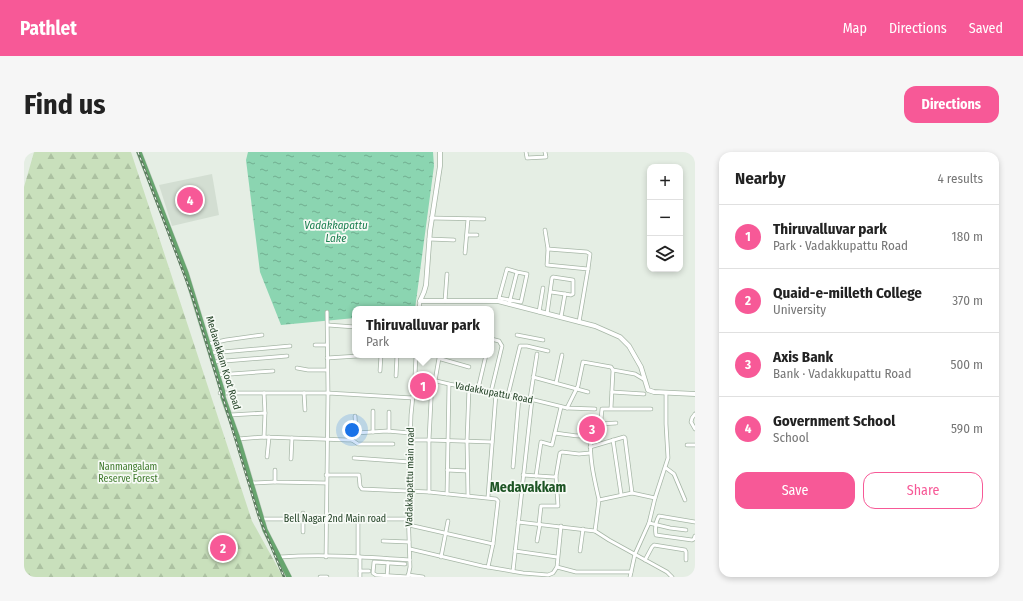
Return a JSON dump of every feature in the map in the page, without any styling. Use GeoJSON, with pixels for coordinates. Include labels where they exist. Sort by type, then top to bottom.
{"type":"FeatureCollection","features":[{"type":"Feature","properties":{"kind":"main road","name":"Medavakkam Koot Road"},"geometry":{"type":"LineString","coordinates":[[138,152],[186,273],[218,375],[222,394],[252,482],[265,530],[289,577]]}},
{"type":"Feature","properties":{"kind":"main road"},"geometry":{"type":"LineString","coordinates":[[138,152],[191,296],[222,394]]}},
{"type":"Feature","properties":{"kind":"street"},"geometry":{"type":"LineString","coordinates":[[419,306],[426,285],[431,218],[440,166],[440,152]]}},
{"type":"Feature","properties":{"kind":"street"},"geometry":{"type":"LineString","coordinates":[[526,152],[526,158],[546,157],[545,152]]}},
{"type":"Feature","properties":{"kind":"street"},"geometry":{"type":"LineString","coordinates":[[431,218],[468,220],[484,219]]}},
{"type":"Feature","properties":{"kind":"street"},"geometry":{"type":"LineString","coordinates":[[465,253],[468,220]]}},
{"type":"Feature","properties":{"kind":"street"},"geometry":{"type":"LineString","coordinates":[[545,230],[548,249],[547,264],[588,269]]}},
{"type":"Feature","properties":{"kind":"street"},"geometry":{"type":"LineString","coordinates":[[467,235],[477,235]]}},
{"type":"Feature","properties":{"kind":"street"},"geometry":{"type":"LineString","coordinates":[[429,239],[454,240]]}},
{"type":"Feature","properties":{"kind":"street"},"geometry":{"type":"LineString","coordinates":[[548,249],[587,252],[590,254],[578,322]]}},
{"type":"Feature","properties":{"kind":"street"},"geometry":{"type":"LineString","coordinates":[[499,299],[507,269],[527,274],[521,304]]}},
{"type":"Feature","properties":{"kind":"street"},"geometry":{"type":"LineString","coordinates":[[510,302],[517,272]]}},
{"type":"Feature","properties":{"kind":"street"},"geometry":{"type":"LineString","coordinates":[[445,301],[447,274]]}},
{"type":"Feature","properties":{"kind":"street"},"geometry":{"type":"LineString","coordinates":[[547,314],[550,292],[553,277],[574,280],[573,295],[550,292]]}},
{"type":"Feature","properties":{"kind":"street"},"geometry":{"type":"LineString","coordinates":[[539,312],[543,288]]}},
{"type":"Feature","properties":{"kind":"street"},"geometry":{"type":"LineString","coordinates":[[561,317],[565,294]]}},
{"type":"Feature","properties":{"kind":"street"},"geometry":{"type":"LineString","coordinates":[[420,301],[499,299],[521,304],[539,312],[595,326],[616,334],[624,339],[630,346],[643,372],[648,390],[654,392],[695,394]]}},
{"type":"Feature","properties":{"kind":"street"},"geometry":{"type":"LineString","coordinates":[[326,557],[326,475],[328,440],[327,312]]}},
{"type":"Feature","properties":{"kind":"street"},"geometry":{"type":"LineString","coordinates":[[328,325],[352,327]]}},
{"type":"Feature","properties":{"kind":"street"},"geometry":{"type":"LineString","coordinates":[[208,344],[262,335]]}},
{"type":"Feature","properties":{"kind":"street"},"geometry":{"type":"LineString","coordinates":[[517,335],[543,340]]}},
{"type":"Feature","properties":{"kind":"street"},"geometry":{"type":"LineString","coordinates":[[528,346],[530,337]]}},
{"type":"Feature","properties":{"kind":"street"},"geometry":{"type":"LineString","coordinates":[[491,392],[502,346],[499,341],[494,340]]}},
{"type":"Feature","properties":{"kind":"street"},"geometry":{"type":"LineString","coordinates":[[315,345],[327,345]]}},
{"type":"Feature","properties":{"kind":"street"},"geometry":{"type":"LineString","coordinates":[[508,395],[519,348],[523,345],[548,351]]}},
{"type":"Feature","properties":{"kind":"street"},"geometry":{"type":"LineString","coordinates":[[211,353],[290,346]]}},
{"type":"Feature","properties":{"kind":"street"},"geometry":{"type":"LineString","coordinates":[[513,571],[533,377],[537,354]]}},
{"type":"Feature","properties":{"kind":"street"},"geometry":{"type":"LineString","coordinates":[[556,383],[562,355]]}},
{"type":"Feature","properties":{"kind":"street"},"geometry":{"type":"LineString","coordinates":[[213,362],[287,356]]}},
{"type":"Feature","properties":{"kind":"street"},"geometry":{"type":"LineString","coordinates":[[327,358],[352,356]]}},
{"type":"Feature","properties":{"kind":"street"},"geometry":{"type":"LineString","coordinates":[[380,371],[381,358]]}},
{"type":"Feature","properties":{"kind":"street"},"geometry":{"type":"LineString","coordinates":[[396,376],[397,358]]}},
{"type":"Feature","properties":{"kind":"street"},"geometry":{"type":"LineString","coordinates":[[416,358],[416,376]]}},
{"type":"Feature","properties":{"kind":"street"},"geometry":{"type":"LineString","coordinates":[[429,492],[429,440],[434,380],[439,358]]}},
{"type":"Feature","properties":{"kind":"street"},"geometry":{"type":"LineString","coordinates":[[442,358],[469,368]]}},
{"type":"Feature","properties":{"kind":"street"},"geometry":{"type":"LineString","coordinates":[[478,390],[485,358]]}},
{"type":"Feature","properties":{"kind":"street"},"geometry":{"type":"LineString","coordinates":[[567,408],[576,389],[583,362],[611,367],[613,370],[635,374],[645,380]]}},
{"type":"Feature","properties":{"kind":"street"},"geometry":{"type":"LineString","coordinates":[[297,368],[308,370],[327,370]]}},
{"type":"Feature","properties":{"kind":"street"},"geometry":{"type":"LineString","coordinates":[[218,375],[273,370]]}},
{"type":"Feature","properties":{"kind":"street"},"geometry":{"type":"LineString","coordinates":[[611,408],[613,370]]}},
{"type":"Feature","properties":{"kind":"street","name":"Vadakkupattu Road"},"geometry":{"type":"LineString","coordinates":[[416,376],[478,390],[531,399],[561,407],[594,409]]}},
{"type":"Feature","properties":{"kind":"street","name":"Vadakkapattu main road"},"geometry":{"type":"LineString","coordinates":[[407,576],[410,567],[410,432],[416,376]]}},
{"type":"Feature","properties":{"kind":"street"},"geometry":{"type":"LineString","coordinates":[[533,377],[588,392]]}},
{"type":"Feature","properties":{"kind":"street"},"geometry":{"type":"LineString","coordinates":[[446,494],[449,384]]}},
{"type":"Feature","properties":{"kind":"street"},"geometry":{"type":"LineString","coordinates":[[468,496],[467,442],[469,388]]}},
{"type":"Feature","properties":{"kind":"street"},"geometry":{"type":"LineString","coordinates":[[612,392],[644,394]]}},
{"type":"Feature","properties":{"kind":"street"},"geometry":{"type":"LineString","coordinates":[[264,393],[264,437]]}},
{"type":"Feature","properties":{"kind":"street"},"geometry":{"type":"LineString","coordinates":[[304,393],[305,410]]}},
{"type":"Feature","properties":{"kind":"street"},"geometry":{"type":"LineString","coordinates":[[222,394],[328,393],[413,398]]}},
{"type":"Feature","properties":{"kind":"street"},"geometry":{"type":"LineString","coordinates":[[488,497],[496,393]]}},
{"type":"Feature","properties":{"kind":"street"},"geometry":{"type":"LineString","coordinates":[[630,577],[635,554],[649,523],[655,498],[666,468],[668,450],[666,435],[666,393]]}},
{"type":"Feature","properties":{"kind":"street"},"geometry":{"type":"LineString","coordinates":[[513,467],[519,397]]}},
{"type":"Feature","properties":{"kind":"street"},"geometry":{"type":"LineString","coordinates":[[536,476],[541,442],[552,445],[561,407]]}},
{"type":"Feature","properties":{"kind":"street"},"geometry":{"type":"LineString","coordinates":[[555,433],[591,436],[598,432],[602,409],[651,409]]}},
{"type":"Feature","properties":{"kind":"street"},"geometry":{"type":"LineString","coordinates":[[373,411],[373,432]]}},
{"type":"Feature","properties":{"kind":"street"},"geometry":{"type":"LineString","coordinates":[[389,412],[389,432]]}},
{"type":"Feature","properties":{"kind":"street"},"geometry":{"type":"LineString","coordinates":[[230,415],[265,413]]}},
{"type":"Feature","properties":{"kind":"street"},"geometry":{"type":"LineString","coordinates":[[695,414],[691,422],[695,429]]}},
{"type":"Feature","properties":{"kind":"street"},"geometry":{"type":"LineString","coordinates":[[352,440],[356,433],[355,416]]}},
{"type":"Feature","properties":{"kind":"street"},"geometry":{"type":"LineString","coordinates":[[600,424],[616,423]]}},
{"type":"Feature","properties":{"kind":"street"},"geometry":{"type":"LineString","coordinates":[[356,433],[410,432]]}},
{"type":"Feature","properties":{"kind":"street"},"geometry":{"type":"LineString","coordinates":[[591,436],[590,453],[599,500],[595,531]]}},
{"type":"Feature","properties":{"kind":"street"},"geometry":{"type":"LineString","coordinates":[[590,447],[623,436],[625,438],[632,493]]}},
{"type":"Feature","properties":{"kind":"street"},"geometry":{"type":"LineString","coordinates":[[267,457],[269,437]]}},
{"type":"Feature","properties":{"kind":"street"},"geometry":{"type":"LineString","coordinates":[[238,439],[269,437],[352,440],[358,444],[393,444]]}},
{"type":"Feature","properties":{"kind":"street"},"geometry":{"type":"LineString","coordinates":[[292,438],[292,459]]}},
{"type":"Feature","properties":{"kind":"street"},"geometry":{"type":"LineString","coordinates":[[410,440],[492,442]]}},
{"type":"Feature","properties":{"kind":"street"},"geometry":{"type":"LineString","coordinates":[[613,440],[621,494]]}},
{"type":"Feature","properties":{"kind":"street"},"geometry":{"type":"LineString","coordinates":[[687,445],[695,445]]}},
{"type":"Feature","properties":{"kind":"street"},"geometry":{"type":"LineString","coordinates":[[537,541],[541,506],[558,506],[556,476],[560,453],[590,453]]}},
{"type":"Feature","properties":{"kind":"street"},"geometry":{"type":"LineString","coordinates":[[354,458],[410,462]]}},
{"type":"Feature","properties":{"kind":"street"},"geometry":{"type":"LineString","coordinates":[[666,468],[674,474],[685,500]]}},
{"type":"Feature","properties":{"kind":"street"},"geometry":{"type":"LineString","coordinates":[[275,470],[275,482]]}},
{"type":"Feature","properties":{"kind":"street"},"geometry":{"type":"LineString","coordinates":[[447,470],[467,471]]}},
{"type":"Feature","properties":{"kind":"street"},"geometry":{"type":"LineString","coordinates":[[326,475],[359,475],[360,486],[362,489],[429,492],[496,499],[498,501],[493,544],[488,567]]}},
{"type":"Feature","properties":{"kind":"street"},"geometry":{"type":"LineString","coordinates":[[523,475],[556,476]]}},
{"type":"Feature","properties":{"kind":"street"},"geometry":{"type":"LineString","coordinates":[[252,482],[326,483]]}},
{"type":"Feature","properties":{"kind":"street"},"geometry":{"type":"LineString","coordinates":[[599,500],[621,494],[632,493],[655,498]]}},
{"type":"Feature","properties":{"kind":"street"},"geometry":{"type":"LineString","coordinates":[[303,513],[303,532]]}},
{"type":"Feature","properties":{"kind":"street"},"geometry":{"type":"LineString","coordinates":[[695,522],[658,516],[656,525],[656,535],[692,540],[695,536]]}},
{"type":"Feature","properties":{"kind":"street","name":"Bell Nagar 2nd Main road"},"geometry":{"type":"LineString","coordinates":[[262,519],[409,519]]}},
{"type":"Feature","properties":{"kind":"street"},"geometry":{"type":"LineString","coordinates":[[358,520],[360,577]]}},
{"type":"Feature","properties":{"kind":"street"},"geometry":{"type":"LineString","coordinates":[[441,557],[448,521]]}},
{"type":"Feature","properties":{"kind":"street"},"geometry":{"type":"LineString","coordinates":[[518,522],[595,531],[667,572],[672,577]]}},
{"type":"Feature","properties":{"kind":"street"},"geometry":{"type":"LineString","coordinates":[[649,523],[686,530]]}},
{"type":"Feature","properties":{"kind":"street"},"geometry":{"type":"LineString","coordinates":[[409,525],[493,544]]}},
{"type":"Feature","properties":{"kind":"street"},"geometry":{"type":"LineString","coordinates":[[410,549],[441,557],[513,571],[523,575],[548,575],[553,573],[557,567],[561,526]]}},
{"type":"Feature","properties":{"kind":"street"},"geometry":{"type":"LineString","coordinates":[[580,551],[583,529]]}},
{"type":"Feature","properties":{"kind":"street"},"geometry":{"type":"LineString","coordinates":[[383,541],[409,542]]}},
{"type":"Feature","properties":{"kind":"street"},"geometry":{"type":"LineString","coordinates":[[645,560],[652,546],[654,545],[685,550],[686,560]]}},
{"type":"Feature","properties":{"kind":"street"},"geometry":{"type":"LineString","coordinates":[[515,551],[557,557]]}},
{"type":"Feature","properties":{"kind":"street"},"geometry":{"type":"LineString","coordinates":[[280,557],[365,557],[410,560]]}},
{"type":"Feature","properties":{"kind":"street"},"geometry":{"type":"LineString","coordinates":[[406,564],[376,562],[373,564],[374,574],[387,576],[423,577]]}},
{"type":"Feature","properties":{"kind":"street"},"geometry":{"type":"LineString","coordinates":[[387,576],[388,563]]}},
{"type":"Feature","properties":{"kind":"street"},"geometry":{"type":"LineString","coordinates":[[557,567],[576,572],[631,572]]}},
{"type":"Feature","properties":{"kind":"street"},"geometry":{"type":"LineString","coordinates":[[360,571],[368,571]]}},
{"type":"Feature","properties":{"kind":"street"},"geometry":{"type":"LineString","coordinates":[[320,577],[327,577]]}},
{"type":"Feature","properties":{"kind":"shaded area"},"geometry":{"type":"Polygon","coordinates":[[[212,174],[219,215],[172,226],[159,185],[212,174]]]}},
{"type":"Feature","properties":{"kind":"green space","name":"Nanmangalam Reserve Forest"},"geometry":{"type":"Polygon","coordinates":[[[34,152],[131,152],[252,521],[283,577],[24,577],[24,187],[34,152]]]}},
{"type":"Feature","properties":{"kind":"green space"},"geometry":{"type":"Polygon","coordinates":[[[417,381],[430,383],[430,397],[415,396],[417,381]]]}},
{"type":"Feature","properties":{"kind":"water","name":"Vadakkapattu Lake"},"geometry":{"type":"Polygon","coordinates":[[[248,152],[433,152],[434,166],[415,306],[352,306],[352,318],[281,325],[260,272],[246,160],[248,152]]]}},
{"type":"Feature","properties":{"kind":"railway"},"geometry":{"type":"LineString","coordinates":[[138,152],[192,295],[259,517],[284,577]]}},
{"type":"Feature","properties":{"kind":"place","name":"Government School"},"geometry":{"type":"Point","coordinates":[190,200]}},
{"type":"Feature","properties":{"kind":"place","name":"Thiruvalluvar park"},"geometry":{"type":"Point","coordinates":[423,386]}},
{"type":"Feature","properties":{"kind":"place","name":"Axis Bank"},"geometry":{"type":"Point","coordinates":[592,429]}},
{"type":"Feature","properties":{"kind":"place","name":"Quaid-e-milleth College"},"geometry":{"type":"Point","coordinates":[223,548]}},
{"type":"Feature","properties":{"kind":"district","name":"Medavakkam"},"geometry":{"type":"Point","coordinates":[528,487]}}]}
